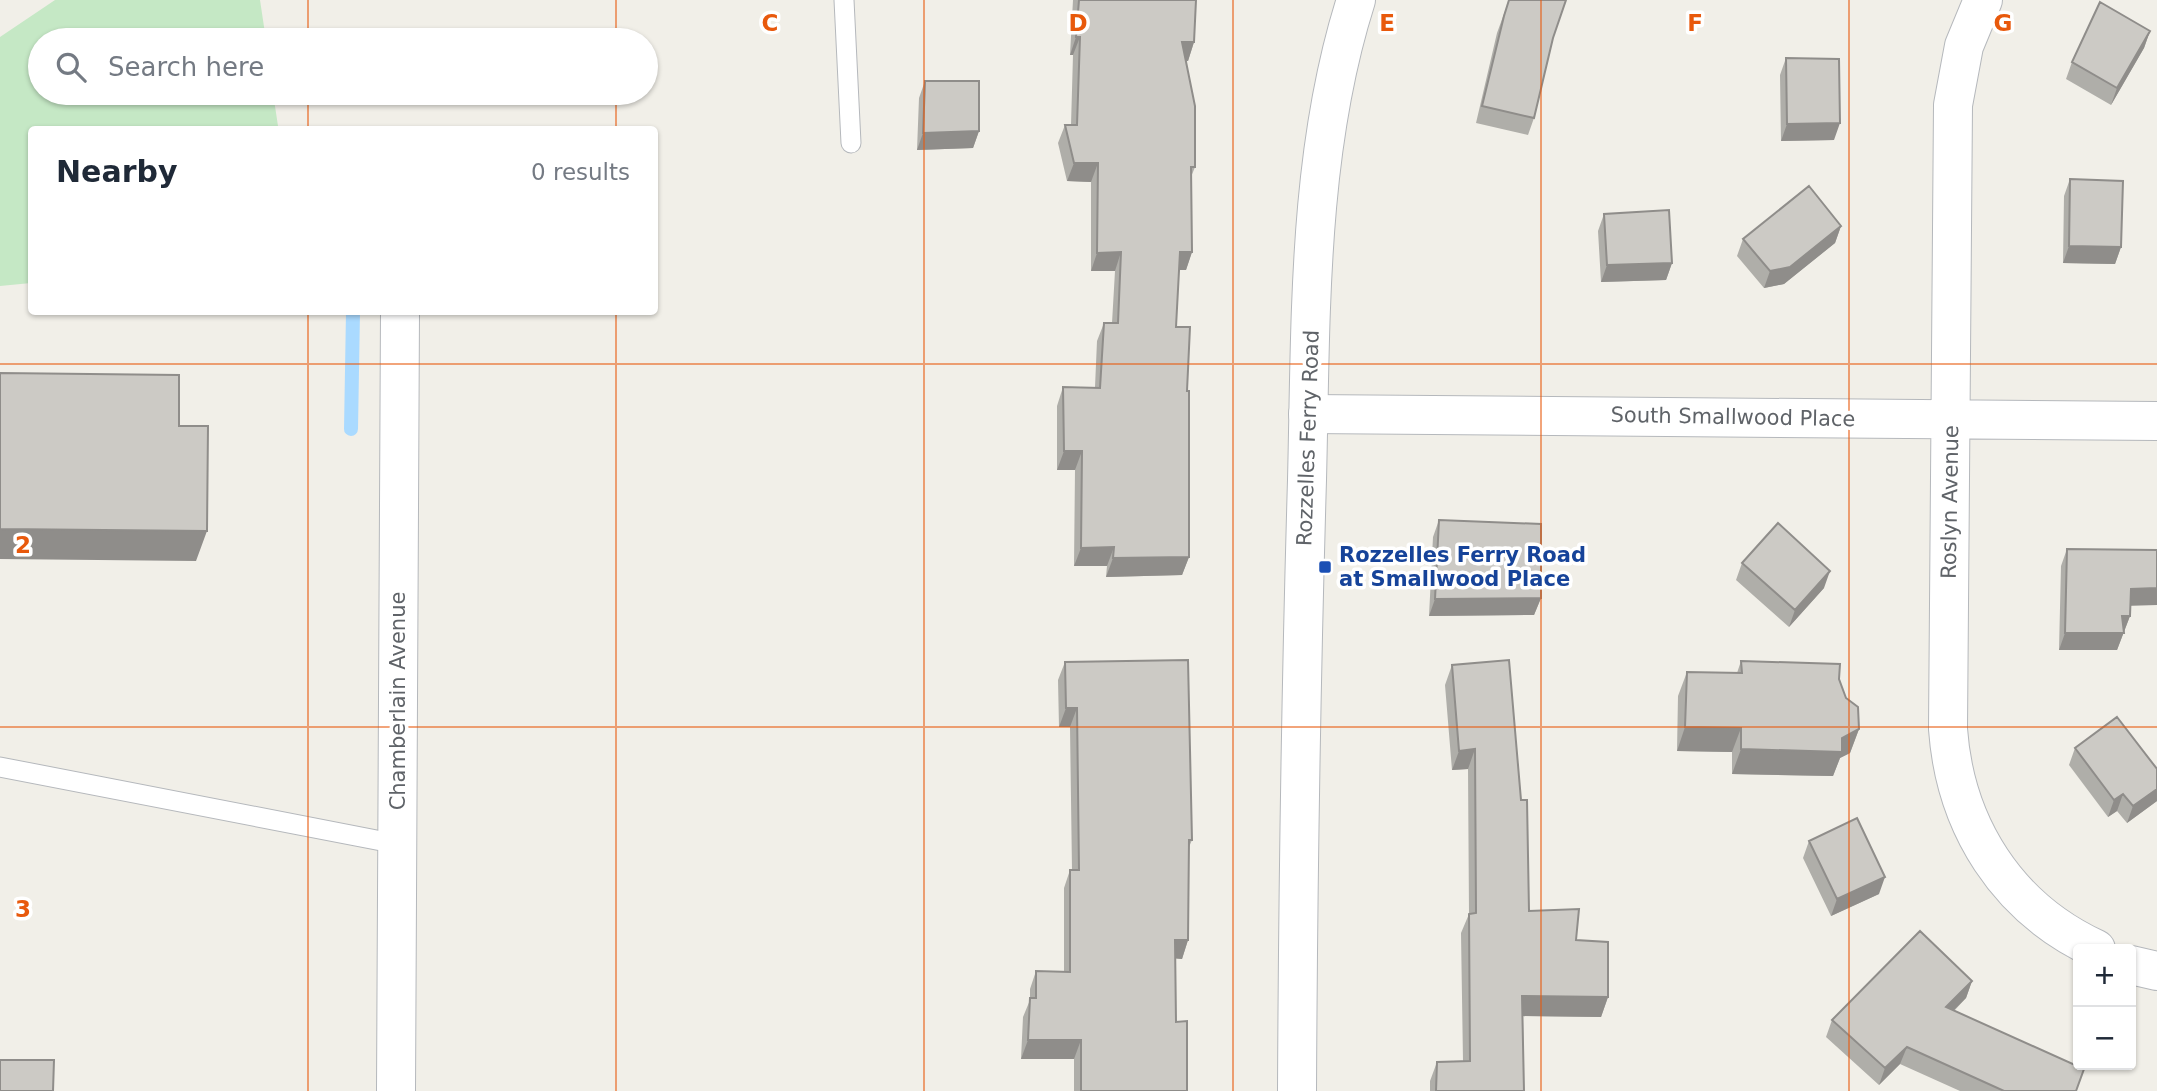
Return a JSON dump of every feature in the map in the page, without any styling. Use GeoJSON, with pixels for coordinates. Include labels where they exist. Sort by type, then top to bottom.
{"type":"FeatureCollection","features":[{"type":"Feature","properties":{"kind":"street","name":"Rozzelles Ferry Road"},"geometry":{"type":"LineString","coordinates":[[1297,1091],[1298,822],[1313,257],[1327,123],[1344,37],[1356,0]]}},
{"type":"Feature","properties":{"kind":"street","name":"Roslyn Avenue"},"geometry":{"type":"LineString","coordinates":[[1983,0],[1964,46],[1953,105],[1948,729],[1950,757],[1964,810],[1989,860],[2029,905],[2085,944]]}},
{"type":"Feature","properties":{"kind":"street","name":"Chamberlain Avenue"},"geometry":{"type":"LineString","coordinates":[[396,1091],[400,315]]}},
{"type":"Feature","properties":{"kind":"street","name":"South Smallwood Place"},"geometry":{"type":"LineString","coordinates":[[1308,414],[2157,421]]}},
{"type":"Feature","properties":{"kind":"street"},"geometry":{"type":"LineString","coordinates":[[2136,966],[2157,971]]}},
{"type":"Feature","properties":{"kind":"lane"},"geometry":{"type":"LineString","coordinates":[[844,0],[851,143]]}},
{"type":"Feature","properties":{"kind":"lane"},"geometry":{"type":"LineString","coordinates":[[0,767],[397,844]]}},
{"type":"Feature","properties":{"kind":"green space"},"geometry":{"type":"Polygon","coordinates":[[[55,0],[260,0],[264,28],[28,28],[28,105],[275,105],[278,126],[28,126],[28,283],[0,286],[0,37],[55,0]]]}},
{"type":"Feature","properties":{"kind":"building"},"geometry":{"type":"Polygon","coordinates":[[[1079,0],[1196,0],[1194,42],[1182,42],[1195,106],[1195,167],[1191,167],[1192,252],[1180,252],[1176,327],[1190,327],[1187,391],[1189,557],[1113,558],[1114,547],[1081,548],[1082,451],[1064,451],[1063,387],[1100,388],[1104,323],[1118,323],[1121,252],[1097,253],[1098,163],[1074,163],[1065,125],[1077,125],[1080,37],[1076,37],[1079,0]]]}},
{"type":"Feature","properties":{"kind":"building"},"geometry":{"type":"Polygon","coordinates":[[[1509,0],[1566,0],[1553,38],[1534,118],[1482,106],[1509,0]]]}},
{"type":"Feature","properties":{"kind":"building"},"geometry":{"type":"Polygon","coordinates":[[[2100,2],[2150,31],[2117,88],[2072,62],[2100,2]]]}},
{"type":"Feature","properties":{"kind":"building"},"geometry":{"type":"Polygon","coordinates":[[[1786,58],[1839,59],[1840,123],[1787,124],[1786,58]]]}},
{"type":"Feature","properties":{"kind":"building"},"geometry":{"type":"Polygon","coordinates":[[[925,81],[979,81],[979,131],[923,133],[925,81]]]}},
{"type":"Feature","properties":{"kind":"building"},"geometry":{"type":"Polygon","coordinates":[[[2070,179],[2123,181],[2121,247],[2069,246],[2070,179]]]}},
{"type":"Feature","properties":{"kind":"building"},"geometry":{"type":"Polygon","coordinates":[[[1809,186],[1841,226],[1790,267],[1770,271],[1743,239],[1809,186]]]}},
{"type":"Feature","properties":{"kind":"building"},"geometry":{"type":"Polygon","coordinates":[[[1669,210],[1672,263],[1607,265],[1604,214],[1669,210]]]}},
{"type":"Feature","properties":{"kind":"building"},"geometry":{"type":"Polygon","coordinates":[[[0,373],[179,375],[179,426],[208,426],[207,531],[0,529],[0,373]]]}},
{"type":"Feature","properties":{"kind":"building"},"geometry":{"type":"Polygon","coordinates":[[[1439,520],[1541,524],[1541,598],[1435,599],[1439,520]]]}},
{"type":"Feature","properties":{"kind":"building"},"geometry":{"type":"Polygon","coordinates":[[[1778,523],[1830,571],[1795,610],[1742,563],[1778,523]]]}},
{"type":"Feature","properties":{"kind":"building"},"geometry":{"type":"Polygon","coordinates":[[[2067,549],[2157,550],[2157,588],[2131,589],[2130,616],[2122,616],[2124,633],[2065,633],[2067,549]]]}},
{"type":"Feature","properties":{"kind":"building"},"geometry":{"type":"Polygon","coordinates":[[[1188,660],[1192,840],[1189,840],[1188,940],[1175,940],[1176,1022],[1187,1021],[1187,1091],[1081,1091],[1081,1040],[1028,1040],[1030,998],[1036,998],[1036,971],[1070,972],[1070,870],[1079,870],[1077,708],[1066,708],[1065,662],[1188,660]]]}},
{"type":"Feature","properties":{"kind":"building"},"geometry":{"type":"Polygon","coordinates":[[[1509,660],[1521,800],[1527,800],[1529,911],[1579,909],[1576,940],[1608,942],[1608,997],[1522,996],[1524,1091],[1436,1091],[1437,1062],[1470,1061],[1469,914],[1476,913],[1475,749],[1459,751],[1452,665],[1509,660]]]}},
{"type":"Feature","properties":{"kind":"building"},"geometry":{"type":"Polygon","coordinates":[[[1741,661],[1840,664],[1839,679],[1846,698],[1858,707],[1859,729],[1842,738],[1842,752],[1741,749],[1741,728],[1685,727],[1687,672],[1742,673],[1741,661]]]}},
{"type":"Feature","properties":{"kind":"building"},"geometry":{"type":"Polygon","coordinates":[[[2117,717],[2157,769],[2157,789],[2133,806],[2123,794],[2114,800],[2075,748],[2117,717]]]}},
{"type":"Feature","properties":{"kind":"building"},"geometry":{"type":"Polygon","coordinates":[[[1857,818],[1885,877],[1837,899],[1809,841],[1857,818]]]}},
{"type":"Feature","properties":{"kind":"building"},"geometry":{"type":"Polygon","coordinates":[[[1920,931],[1972,981],[1946,1007],[2073,1064],[2073,1070],[2084,1070],[2076,1091],[2004,1091],[1907,1047],[1885,1068],[1832,1020],[1920,931]]]}},
{"type":"Feature","properties":{"kind":"building"},"geometry":{"type":"Polygon","coordinates":[[[0,1060],[54,1060],[53,1091],[0,1091],[0,1060]]]}},
{"type":"Feature","properties":{"kind":"waterway"},"geometry":{"type":"LineString","coordinates":[[351,429],[353,315]]}},
{"type":"Feature","properties":{"kind":"place","name":"Rozzelles Ferry Road at Smallwood Place"},"geometry":{"type":"Point","coordinates":[1325,567]}}]}
